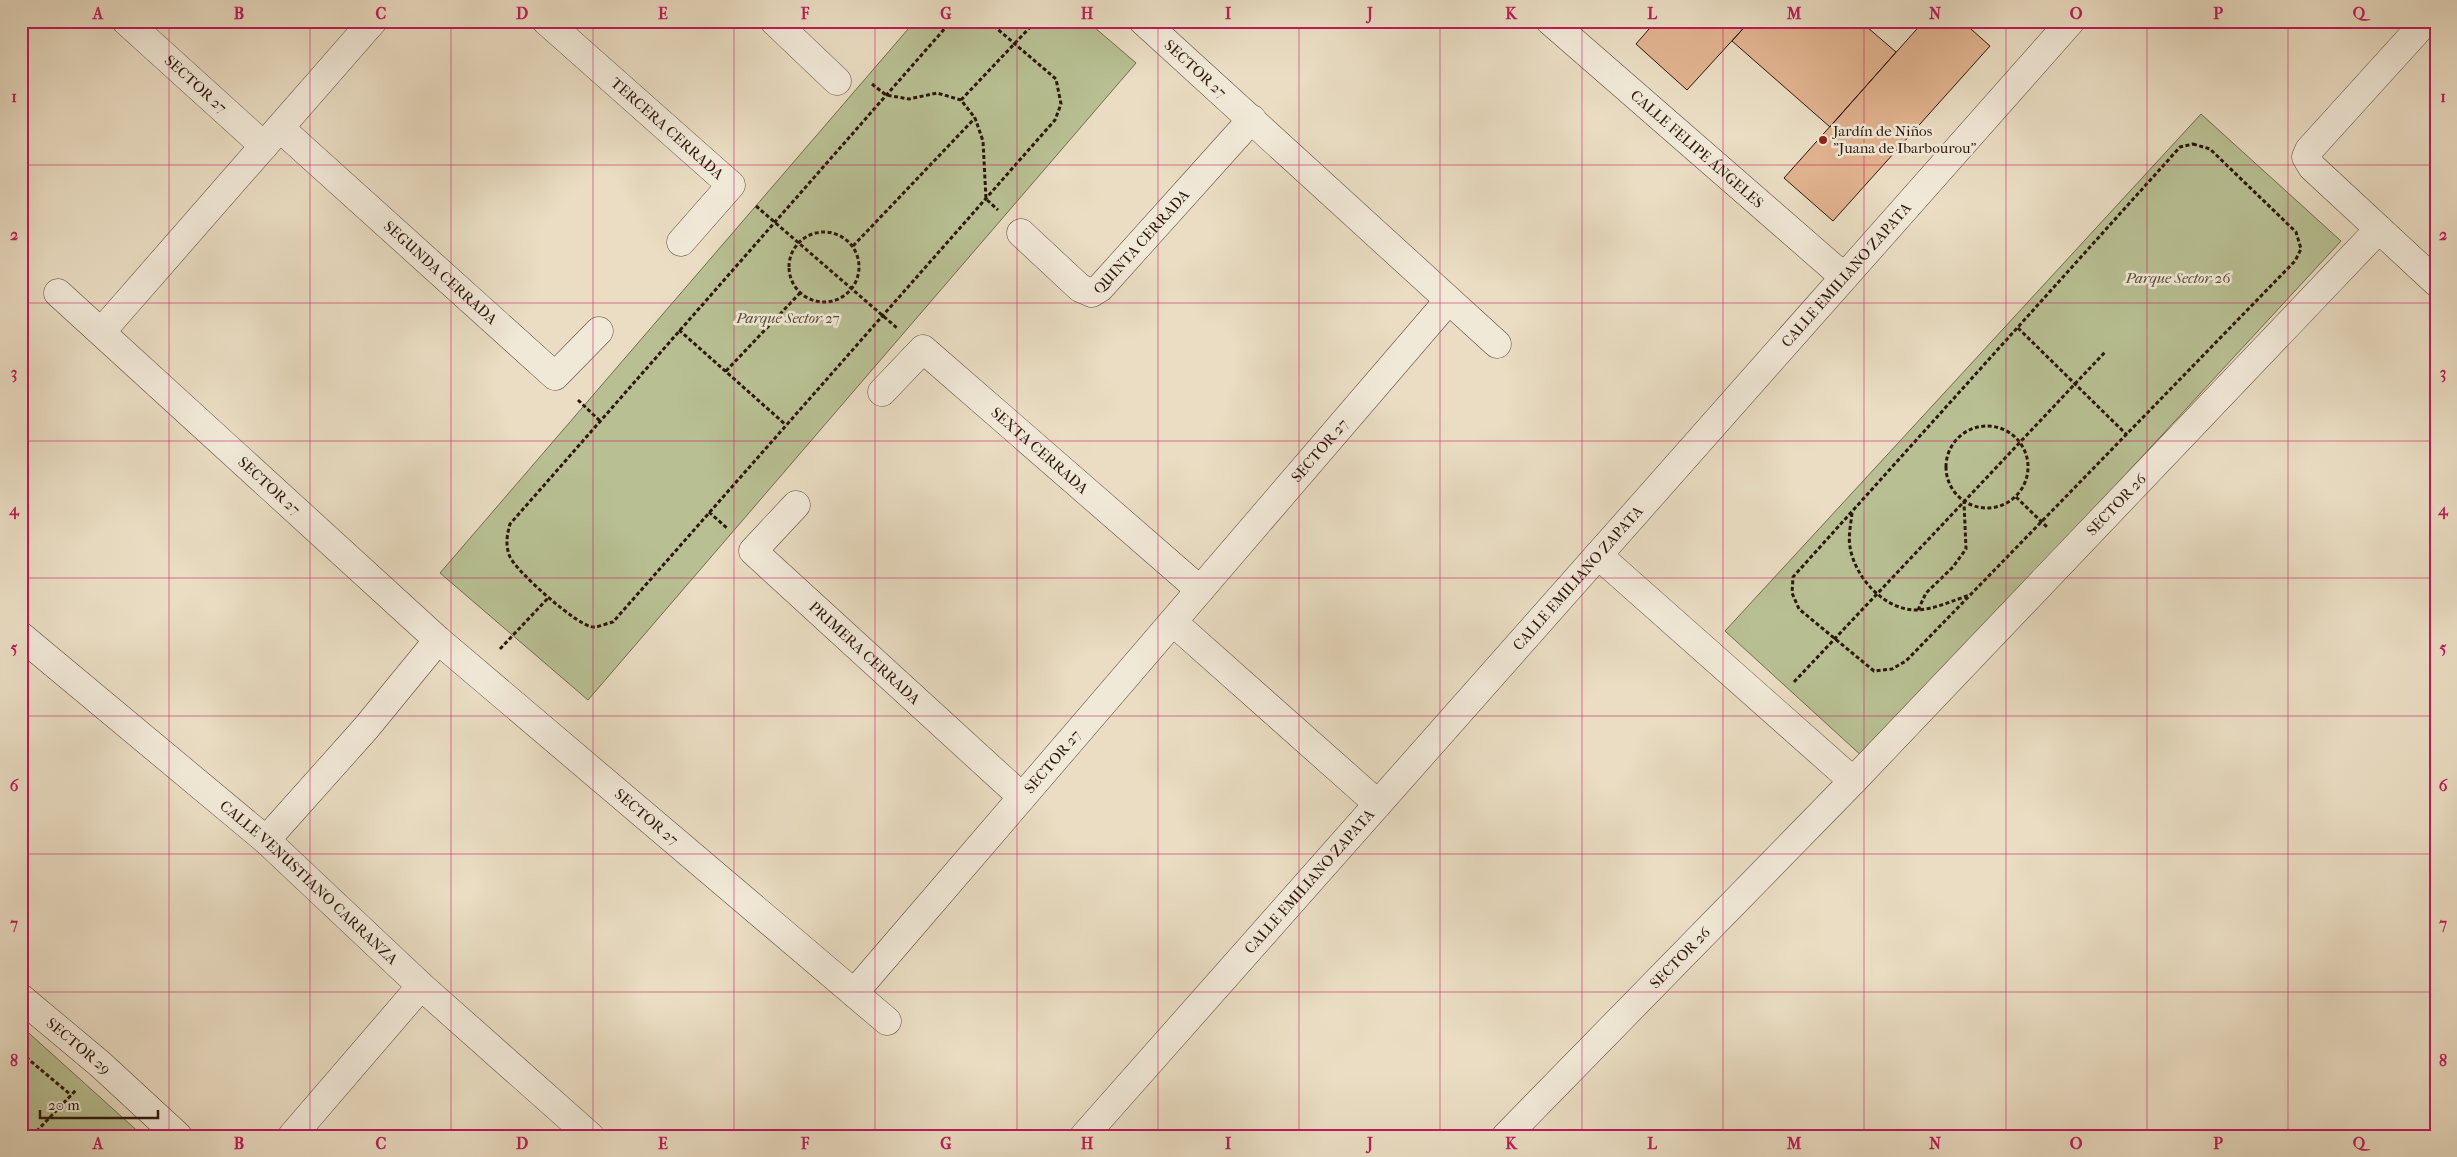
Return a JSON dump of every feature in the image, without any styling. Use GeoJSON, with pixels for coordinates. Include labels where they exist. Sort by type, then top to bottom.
{"type":"FeatureCollection","features":[{"type":"Feature","properties":{"kind":"street","name":"SECTOR 27"},"geometry":{"type":"LineString","coordinates":[[126,21],[272,137]]}},
{"type":"Feature","properties":{"kind":"street"},"geometry":{"type":"LineString","coordinates":[[102,331],[373,21]]}},
{"type":"Feature","properties":{"kind":"street","name":"TERCERA CERRADA"},"geometry":{"type":"LineString","coordinates":[[546,21],[731,184],[681,242]]}},
{"type":"Feature","properties":{"kind":"street"},"geometry":{"type":"LineString","coordinates":[[774,21],[837,81]]}},
{"type":"Feature","properties":{"kind":"street","name":"SECTOR 27"},"geometry":{"type":"LineString","coordinates":[[1142,21],[1252,119],[1497,344]]}},
{"type":"Feature","properties":{"kind":"street","name":"CALLE FELIPE ÁNGELES"},"geometry":{"type":"LineString","coordinates":[[1550,21],[1844,276]]}},
{"type":"Feature","properties":{"kind":"street","name":"CALLE EMILIANO ZAPATA"},"geometry":{"type":"LineString","coordinates":[[1084,1136],[2071,21]]}},
{"type":"Feature","properties":{"kind":"street"},"geometry":{"type":"LineString","coordinates":[[2426,21],[2309,150],[2306,157],[2312,167],[2436,282]]}},
{"type":"Feature","properties":{"kind":"street","name":"QUINTA CERRADA"},"geometry":{"type":"LineString","coordinates":[[1021,234],[1080,288],[1092,294],[1100,288],[1252,119]]}},
{"type":"Feature","properties":{"kind":"street","name":"SEGUNDA CERRADA"},"geometry":{"type":"LineString","coordinates":[[272,137],[555,376],[599,331]]}},
{"type":"Feature","properties":{"kind":"street","name":"SECTOR 26"},"geometry":{"type":"LineString","coordinates":[[1506,1136],[1854,781],[2379,229]]}},
{"type":"Feature","properties":{"kind":"street","name":"SECTOR 27"},"geometry":{"type":"LineString","coordinates":[[58,293],[102,331],[438,640],[887,1021]]}},
{"type":"Feature","properties":{"kind":"street","name":"SECTOR 27"},"geometry":{"type":"LineString","coordinates":[[854,993],[1448,301]]}},
{"type":"Feature","properties":{"kind":"street"},"geometry":{"type":"LineString","coordinates":[[882,392],[922,349]]}},
{"type":"Feature","properties":{"kind":"street","name":"SEXTA CERRADA"},"geometry":{"type":"LineString","coordinates":[[922,349],[1200,590]]}},
{"type":"Feature","properties":{"kind":"street","name":"PRIMERA CERRADA"},"geometry":{"type":"LineString","coordinates":[[796,505],[753,552],[1022,797]]}},
{"type":"Feature","properties":{"kind":"street"},"geometry":{"type":"LineString","coordinates":[[1598,555],[1854,781]]}},
{"type":"Feature","properties":{"kind":"street"},"geometry":{"type":"LineString","coordinates":[[1173,622],[1378,804]]}},
{"type":"Feature","properties":{"kind":"street","name":"CALLE VENUSTIANO CARRANZA"},"geometry":{"type":"LineString","coordinates":[[21,636],[266,840],[421,986],[590,1136]]}},
{"type":"Feature","properties":{"kind":"street"},"geometry":{"type":"LineString","coordinates":[[266,840],[366,728],[438,640]]}},
{"type":"Feature","properties":{"kind":"street"},"geometry":{"type":"LineString","coordinates":[[292,1136],[421,986]]}},
{"type":"Feature","properties":{"kind":"street","name":"SECTOR 29"},"geometry":{"type":"LineString","coordinates":[[21,998],[100,1064],[178,1136]]}},
{"type":"Feature","properties":{"kind":"path"},"geometry":{"type":"LineString","coordinates":[[954,21],[946,26],[510,524],[506,539],[509,556],[517,569],[580,623],[594,627],[613,622],[1055,120],[1061,104],[1056,79],[988,21]]}},
{"type":"Feature","properties":{"kind":"path"},"geometry":{"type":"LineString","coordinates":[[961,100],[1036,21]]}},
{"type":"Feature","properties":{"kind":"path"},"geometry":{"type":"LineString","coordinates":[[837,81],[868,80],[886,94],[909,99],[937,93],[961,100],[975,118],[983,141],[986,199],[1021,234]]}},
{"type":"Feature","properties":{"kind":"path"},"geometry":{"type":"LineString","coordinates":[[853,246],[975,118]]}},
{"type":"Feature","properties":{"kind":"path"},"geometry":{"type":"LineString","coordinates":[[2193,144],[2210,149],[2296,232],[2301,249],[2295,261],[2127,435],[1906,661],[1892,669],[1874,671],[1799,608],[1792,593],[1793,577],[2180,148],[2193,144]]}},
{"type":"Feature","properties":{"kind":"path"},"geometry":{"type":"LineString","coordinates":[[731,184],[922,349]]}},
{"type":"Feature","properties":{"kind":"path"},"geometry":{"type":"LineString","coordinates":[[823,231],[835,233],[845,238],[853,246],[858,256],[860,268],[858,279],[843,296],[827,302],[810,299],[800,293],[793,284],[789,272],[789,260],[799,242],[812,233],[823,231]]}},
{"type":"Feature","properties":{"kind":"path"},"geometry":{"type":"LineString","coordinates":[[726,371],[800,293]]}},
{"type":"Feature","properties":{"kind":"path"},"geometry":{"type":"LineString","coordinates":[[2018,328],[2127,435]]}},
{"type":"Feature","properties":{"kind":"path"},"geometry":{"type":"LineString","coordinates":[[680,330],[786,425]]}},
{"type":"Feature","properties":{"kind":"path"},"geometry":{"type":"LineString","coordinates":[[1770,707],[2106,351]]}},
{"type":"Feature","properties":{"kind":"path"},"geometry":{"type":"LineString","coordinates":[[1990,426],[2003,429],[2015,436],[2028,459],[2028,473],[2024,486],[2016,497],[2005,504],[1992,508],[1978,507],[1964,501],[1952,487],[1946,468],[1948,455],[1954,442],[1964,434],[1977,428],[1990,426]]}},
{"type":"Feature","properties":{"kind":"path"},"geometry":{"type":"LineString","coordinates":[[2016,497],[2072,552]]}},
{"type":"Feature","properties":{"kind":"path"},"geometry":{"type":"LineString","coordinates":[[1918,610],[1926,593],[1953,567],[1966,549],[1964,501]]}},
{"type":"Feature","properties":{"kind":"path"},"geometry":{"type":"LineString","coordinates":[[1852,512],[1850,547],[1860,572],[1876,594],[1895,606],[1918,610],[1970,595]]}},
{"type":"Feature","properties":{"kind":"path"},"geometry":{"type":"LineString","coordinates":[[477,672],[549,596]]}},
{"type":"Feature","properties":{"kind":"path"},"geometry":{"type":"LineString","coordinates":[[21,1053],[71,1095]]}},
{"type":"Feature","properties":{"kind":"path"},"geometry":{"type":"LineString","coordinates":[[32,1136],[100,1064]]}},
{"type":"Feature","properties":{"kind":"green space","name":"Parque Sector 27"},"geometry":{"type":"Polygon","coordinates":[[[915,21],[1087,21],[1136,63],[588,700],[440,573],[915,21]]]}},
{"type":"Feature","properties":{"kind":"green space","name":"Parque Sector 26"},"geometry":{"type":"Polygon","coordinates":[[[2201,114],[2341,241],[1864,758],[1725,631],[2201,114]]]}},
{"type":"Feature","properties":{"kind":"green space"},"geometry":{"type":"Polygon","coordinates":[[[21,1026],[143,1136],[21,1136],[21,1026]]]}},
{"type":"Feature","properties":{"kind":"building"},"geometry":{"type":"Polygon","coordinates":[[[1656,21],[1750,21],[1687,90],[1636,44],[1656,21]]]}},
{"type":"Feature","properties":{"kind":"building"},"geometry":{"type":"Polygon","coordinates":[[[1750,21],[1860,21],[1896,52],[1830,127],[1732,41],[1750,21]]]}},
{"type":"Feature","properties":{"kind":"building"},"geometry":{"type":"Polygon","coordinates":[[[1924,21],[1962,21],[1990,46],[1833,221],[1784,178],[1924,21]]]}},
{"type":"Feature","properties":{"kind":"place","name":"Jardín de Niños \"Juana de Ibarbourou\""},"geometry":{"type":"Point","coordinates":[1823,140]}}]}
